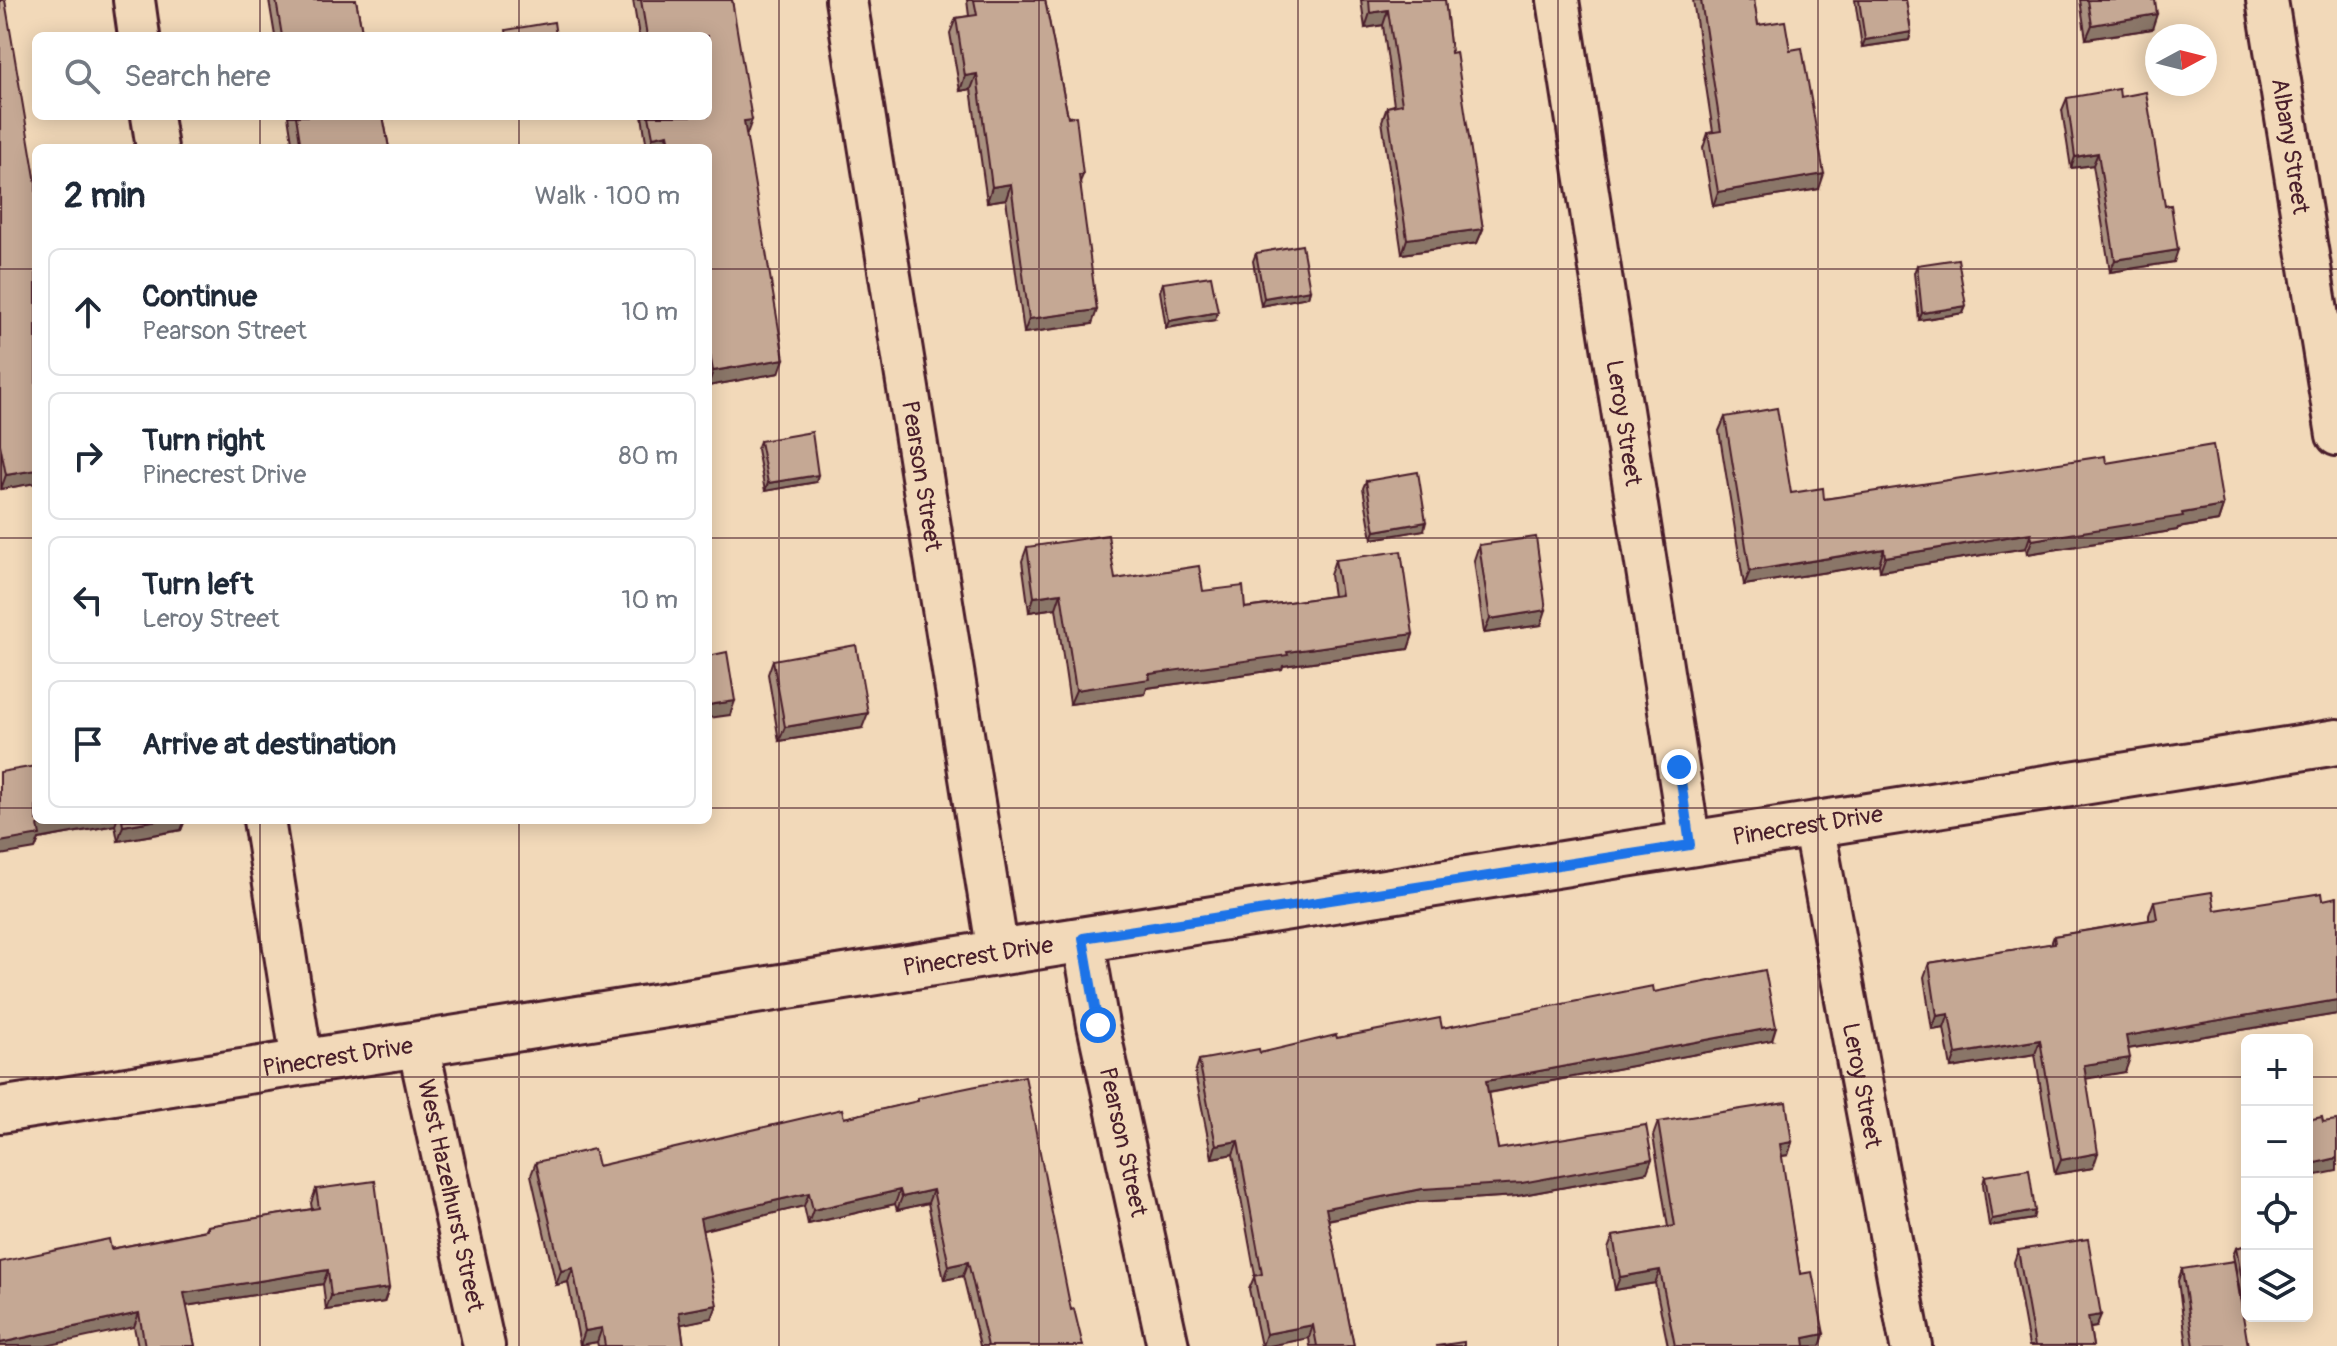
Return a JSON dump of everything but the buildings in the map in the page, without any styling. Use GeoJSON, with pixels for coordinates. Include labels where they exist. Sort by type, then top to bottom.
{"type":"FeatureCollection","features":[{"type":"Feature","properties":{"kind":"street"},"geometry":{"type":"LineString","coordinates":[[134,0],[138,32]]}},
{"type":"Feature","properties":{"kind":"street","name":"Pearson Street"},"geometry":{"type":"LineString","coordinates":[[846,0],[998,953]]}},
{"type":"Feature","properties":{"kind":"street","name":"Leroy Street"},"geometry":{"type":"LineString","coordinates":[[1558,0],[1690,845]]}},
{"type":"Feature","properties":{"kind":"street","name":"Albany Street"},"geometry":{"type":"LineString","coordinates":[[2267,0],[2337,435]]}},
{"type":"Feature","properties":{"kind":"street"},"geometry":{"type":"LineString","coordinates":[[153,120],[156,144]]}},
{"type":"Feature","properties":{"kind":"street","name":"Pinecrest Drive"},"geometry":{"type":"LineString","coordinates":[[0,1110],[2337,742]]}},
{"type":"Feature","properties":{"kind":"street"},"geometry":{"type":"LineString","coordinates":[[265,824],[302,1062]]}},
{"type":"Feature","properties":{"kind":"street","name":"Leroy Street"},"geometry":{"type":"LineString","coordinates":[[1813,824],[1911,1346]]}},
{"type":"Feature","properties":{"kind":"street","name":"Pearson Street"},"geometry":{"type":"LineString","coordinates":[[1083,938],[1098,1025],[1168,1346]]}},
{"type":"Feature","properties":{"kind":"street","name":"West Hazelhurst Street"},"geometry":{"type":"LineString","coordinates":[[418,1045],[484,1346]]}},
{"type":"Feature","properties":{"kind":"route"},"geometry":{"type":"LineString","coordinates":[[1098,1025],[1083,938],[1690,845],[1679,767]]}}]}
